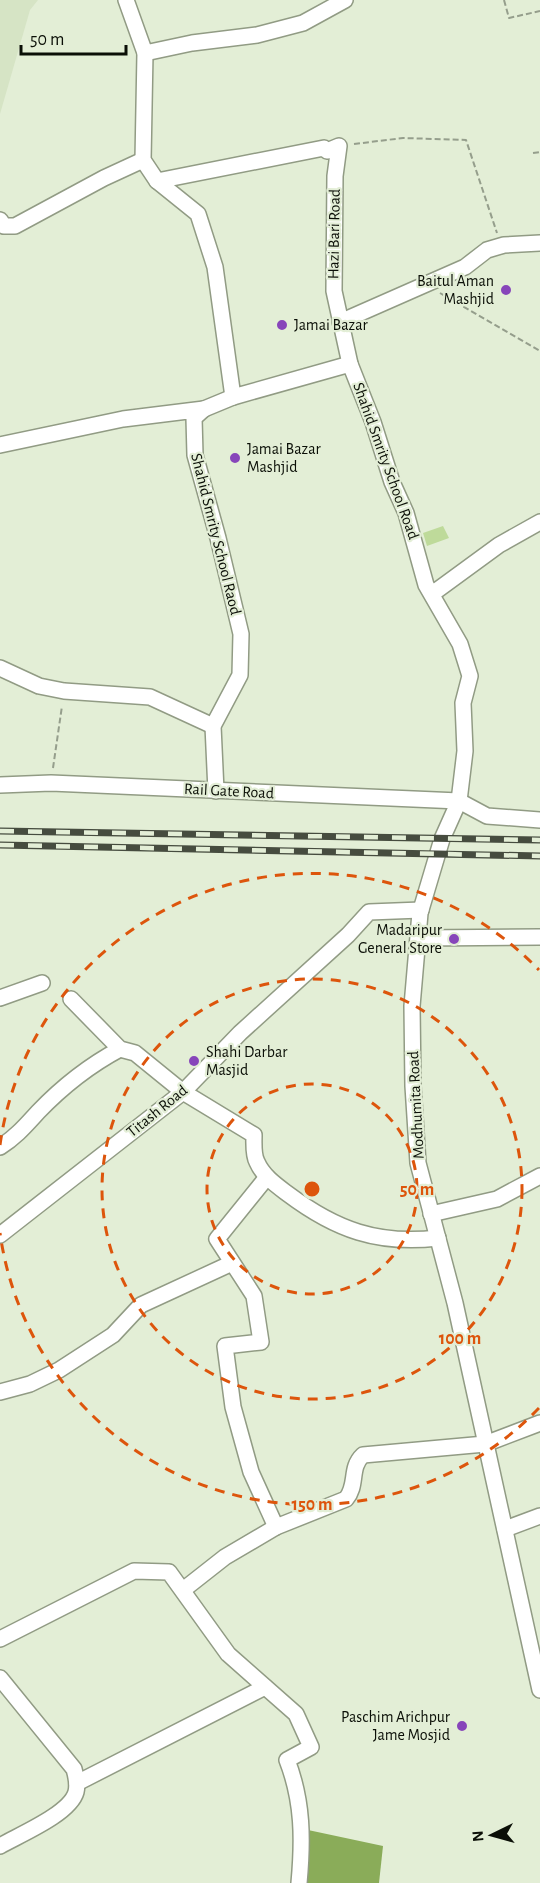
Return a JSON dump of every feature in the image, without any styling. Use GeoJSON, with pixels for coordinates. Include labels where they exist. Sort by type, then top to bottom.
{"type":"FeatureCollection","features":[{"type":"Feature","properties":{"kind":"street"},"geometry":{"type":"LineString","coordinates":[[126,0],[145,53],[144,160],[157,181],[198,214],[215,267],[233,397]]}},
{"type":"Feature","properties":{"kind":"street"},"geometry":{"type":"LineString","coordinates":[[145,53],[192,43],[257,35],[303,23],[345,0]]}},
{"type":"Feature","properties":{"kind":"street"},"geometry":{"type":"LineString","coordinates":[[157,181],[324,148],[327,151],[339,146]]}},
{"type":"Feature","properties":{"kind":"street","name":"Hazi Bari Road"},"geometry":{"type":"LineString","coordinates":[[339,146],[335,176],[334,291],[350,364]]}},
{"type":"Feature","properties":{"kind":"street"},"geometry":{"type":"LineString","coordinates":[[0,220],[4,226],[15,226],[104,178],[144,160]]}},
{"type":"Feature","properties":{"kind":"street"},"geometry":{"type":"LineString","coordinates":[[340,322],[465,267],[487,250],[504,245],[540,243]]}},
{"type":"Feature","properties":{"kind":"street","name":"Shahid Smrity School Road"},"geometry":{"type":"LineString","coordinates":[[204,410],[233,397],[350,364],[374,422],[392,482],[406,513],[426,585],[460,644],[470,676],[463,703],[465,751],[459,801]]}},
{"type":"Feature","properties":{"kind":"street"},"geometry":{"type":"LineString","coordinates":[[0,445],[123,419],[204,410]]}},
{"type":"Feature","properties":{"kind":"street","name":"Shahid Smrity School Raod"},"geometry":{"type":"LineString","coordinates":[[204,410],[194,418],[195,455],[241,634],[240,675],[213,726]]}},
{"type":"Feature","properties":{"kind":"street"},"geometry":{"type":"LineString","coordinates":[[432,594],[499,545],[540,522]]}},
{"type":"Feature","properties":{"kind":"street"},"geometry":{"type":"LineString","coordinates":[[0,668],[39,686],[64,691],[150,697],[213,726],[216,791]]}},
{"type":"Feature","properties":{"kind":"street","name":"Rail Gate Road"},"geometry":{"type":"LineString","coordinates":[[0,785],[51,783],[459,801]]}},
{"type":"Feature","properties":{"kind":"street"},"geometry":{"type":"LineString","coordinates":[[459,801],[487,816],[540,820]]}},
{"type":"Feature","properties":{"kind":"street","name":"Modhumita Road"},"geometry":{"type":"LineString","coordinates":[[459,801],[442,838],[421,909],[412,1006],[413,1086],[418,1163],[455,1303],[540,1690]]}},
{"type":"Feature","properties":{"kind":"street","name":"Titash Road"},"geometry":{"type":"LineString","coordinates":[[0,1235],[183,1092],[220,1053],[296,980],[348,935],[369,912],[421,909]]}},
{"type":"Feature","properties":{"kind":"street"},"geometry":{"type":"LineString","coordinates":[[420,938],[540,937]]}},
{"type":"Feature","properties":{"kind":"street"},"geometry":{"type":"LineString","coordinates":[[0,998],[42,983]]}},
{"type":"Feature","properties":{"kind":"street"},"geometry":{"type":"LineString","coordinates":[[71,999],[120,1049],[135,1053],[183,1092],[254,1135],[256,1161],[267,1177],[318,1217],[379,1238],[410,1241],[438,1238]]}},
{"type":"Feature","properties":{"kind":"street"},"geometry":{"type":"LineString","coordinates":[[0,1147],[21,1131],[44,1107],[96,1062],[120,1049]]}},
{"type":"Feature","properties":{"kind":"street"},"geometry":{"type":"LineString","coordinates":[[431,1214],[497,1199],[540,1176]]}},
{"type":"Feature","properties":{"kind":"street"},"geometry":{"type":"LineString","coordinates":[[267,1177],[217,1239],[254,1296],[261,1342],[225,1346],[233,1407],[251,1472],[276,1527]]}},
{"type":"Feature","properties":{"kind":"street"},"geometry":{"type":"LineString","coordinates":[[0,1392],[30,1384],[59,1370],[113,1335],[141,1305],[232,1263]]}},
{"type":"Feature","properties":{"kind":"street"},"geometry":{"type":"LineString","coordinates":[[183,1590],[225,1557],[276,1527],[346,1499],[352,1492],[354,1468],[363,1455],[485,1444],[540,1423]]}},
{"type":"Feature","properties":{"kind":"street"},"geometry":{"type":"LineString","coordinates":[[505,1529],[540,1516]]}},
{"type":"Feature","properties":{"kind":"street"},"geometry":{"type":"LineString","coordinates":[[0,1639],[134,1571],[170,1572],[228,1654],[296,1714],[311,1747],[286,1760],[298,1796],[303,1825],[298,1883]]}},
{"type":"Feature","properties":{"kind":"street"},"geometry":{"type":"LineString","coordinates":[[0,1846],[64,1809],[76,1794],[77,1783],[74,1768],[1,1683]]}},
{"type":"Feature","properties":{"kind":"street"},"geometry":{"type":"LineString","coordinates":[[77,1783],[265,1688]]}},
{"type":"Feature","properties":{"kind":"path"},"geometry":{"type":"LineString","coordinates":[[504,0],[508,18],[540,11]]}},
{"type":"Feature","properties":{"kind":"path"},"geometry":{"type":"LineString","coordinates":[[339,146],[403,138],[466,140],[498,236],[487,250]]}},
{"type":"Feature","properties":{"kind":"path"},"geometry":{"type":"LineString","coordinates":[[533,153],[540,152]]}},
{"type":"Feature","properties":{"kind":"path"},"geometry":{"type":"LineString","coordinates":[[427,285],[540,351]]}},
{"type":"Feature","properties":{"kind":"path"},"geometry":{"type":"LineString","coordinates":[[51,783],[64,691]]}},
{"type":"Feature","properties":{"kind":"shaded area"},"geometry":{"type":"Polygon","coordinates":[[[0,0],[38,0],[30,10],[0,114],[0,0]]]}},
{"type":"Feature","properties":{"kind":"shaded area"},"geometry":{"type":"Polygon","coordinates":[[[443,526],[449,538],[427,546],[423,533],[443,526]]]}},
{"type":"Feature","properties":{"kind":"shaded area"},"geometry":{"type":"Polygon","coordinates":[[[308,1830],[383,1846],[379,1883],[303,1883],[308,1830]]]}},
{"type":"Feature","properties":{"kind":"railway"},"geometry":{"type":"LineString","coordinates":[[0,831],[540,840]]}},
{"type":"Feature","properties":{"kind":"railway"},"geometry":{"type":"LineString","coordinates":[[0,845],[540,856]]}},
{"type":"Feature","properties":{"kind":"place","name":"Baitul Aman Mashjid"},"geometry":{"type":"Point","coordinates":[506,290]}},
{"type":"Feature","properties":{"kind":"place","name":"Jamai Bazar"},"geometry":{"type":"Point","coordinates":[282,325]}},
{"type":"Feature","properties":{"kind":"place","name":"Jamai Bazar Mashjid"},"geometry":{"type":"Point","coordinates":[235,458]}},
{"type":"Feature","properties":{"kind":"place","name":"Madaripur General Store"},"geometry":{"type":"Point","coordinates":[454,939]}},
{"type":"Feature","properties":{"kind":"place","name":"Shahi Darbar Masjid"},"geometry":{"type":"Point","coordinates":[194,1061]}},
{"type":"Feature","properties":{"kind":"place","name":"Paschim Arichpur Jame Mosjid"},"geometry":{"type":"Point","coordinates":[462,1726]}}]}
